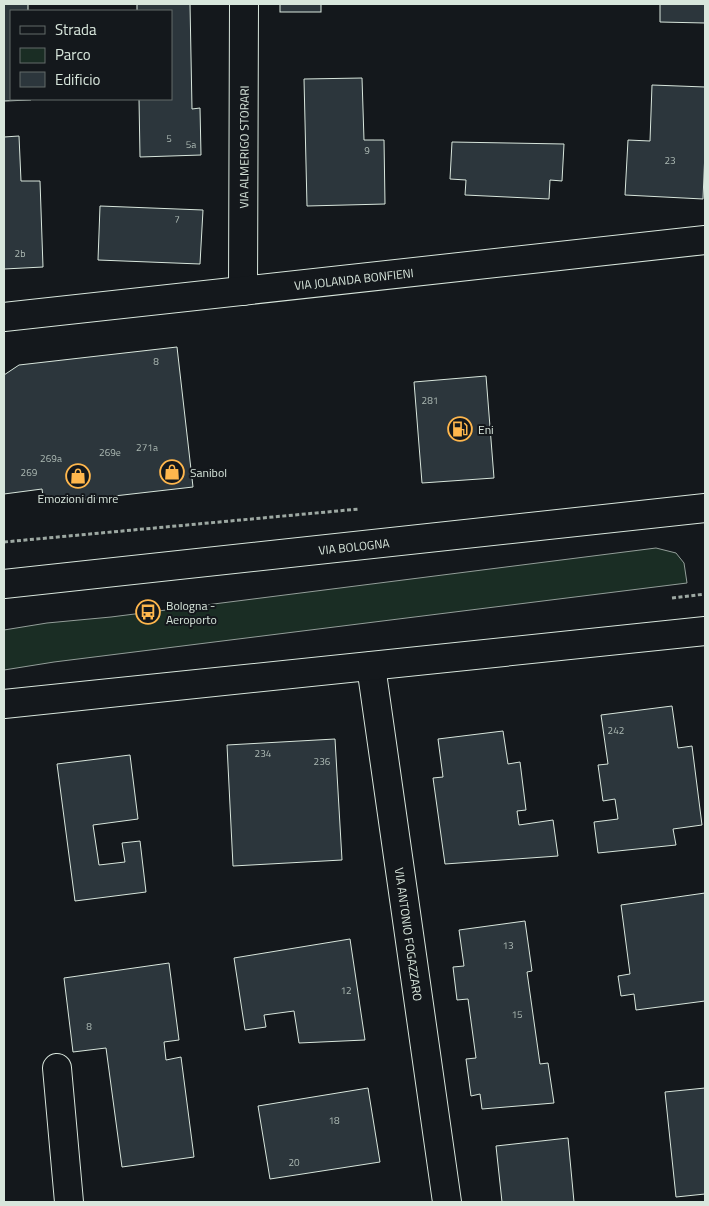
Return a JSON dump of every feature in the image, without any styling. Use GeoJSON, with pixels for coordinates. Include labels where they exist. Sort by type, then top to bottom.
{"type":"FeatureCollection","features":[{"type":"Feature","properties":{"kind":"street","name":"VIA ALMERIGO STORARI"},"geometry":{"type":"LineString","coordinates":[[243,291],[244,4]]}},
{"type":"Feature","properties":{"kind":"street","name":"VIA JOLANDA BONFIENI"},"geometry":{"type":"LineString","coordinates":[[4,317],[705,240]]}},
{"type":"Feature","properties":{"kind":"street","name":"VIA BOLOGNA"},"geometry":{"type":"LineString","coordinates":[[4,584],[705,508]]}},
{"type":"Feature","properties":{"kind":"street"},"geometry":{"type":"LineString","coordinates":[[4,704],[705,631]]}},
{"type":"Feature","properties":{"kind":"street","name":"VIA ANTONIO FOGAZZARO"},"geometry":{"type":"LineString","coordinates":[[371,666],[447,1202]]}},
{"type":"Feature","properties":{"kind":"street"},"geometry":{"type":"LineString","coordinates":[[57,1068],[69,1202]]}},
{"type":"Feature","properties":{"kind":"path"},"geometry":{"type":"LineString","coordinates":[[4,542],[360,509]]}},
{"type":"Feature","properties":{"kind":"green space"},"geometry":{"type":"Polygon","coordinates":[[[656,548],[676,553],[684,563],[687,583],[54,662],[4,670],[4,630],[47,623],[111,617],[656,548]]]}},
{"type":"Feature","properties":{"kind":"building"},"geometry":{"type":"Polygon","coordinates":[[[4,4],[28,4],[28,10],[10,10],[10,100],[31,100],[4,101],[4,4]]]}},
{"type":"Feature","properties":{"kind":"building"},"geometry":{"type":"Polygon","coordinates":[[[137,4],[190,4],[192,109],[200,108],[201,155],[140,157],[139,100],[172,100],[172,10],[137,10],[137,4]]]}},
{"type":"Feature","properties":{"kind":"building"},"geometry":{"type":"Polygon","coordinates":[[[280,4],[321,4],[321,12],[280,12],[280,4]]]}},
{"type":"Feature","properties":{"kind":"building"},"geometry":{"type":"Polygon","coordinates":[[[660,4],[705,4],[705,23],[660,22],[660,4]]]}},
{"type":"Feature","properties":{"kind":"building"},"geometry":{"type":"Polygon","coordinates":[[[362,78],[364,140],[384,140],[385,204],[307,206],[304,79],[362,78]]]}},
{"type":"Feature","properties":{"kind":"building"},"geometry":{"type":"Polygon","coordinates":[[[652,85],[705,87],[703,199],[625,195],[628,140],[650,141],[652,85]]]}},
{"type":"Feature","properties":{"kind":"building"},"geometry":{"type":"Polygon","coordinates":[[[19,136],[21,181],[40,181],[43,267],[4,269],[4,137],[19,136]]]}},
{"type":"Feature","properties":{"kind":"building"},"geometry":{"type":"Polygon","coordinates":[[[452,142],[564,144],[562,181],[550,180],[549,199],[465,195],[466,180],[450,179],[452,142]]]}},
{"type":"Feature","properties":{"kind":"building"},"geometry":{"type":"Polygon","coordinates":[[[100,206],[203,210],[200,264],[98,260],[100,206]]]}},
{"type":"Feature","properties":{"kind":"building"},"geometry":{"type":"Polygon","coordinates":[[[177,347],[193,487],[44,504],[42,489],[4,494],[4,375],[19,365],[177,347]]]}},
{"type":"Feature","properties":{"kind":"building"},"geometry":{"type":"Polygon","coordinates":[[[486,376],[494,478],[422,483],[414,382],[486,376]]]}},
{"type":"Feature","properties":{"kind":"building"},"geometry":{"type":"Polygon","coordinates":[[[672,706],[678,748],[692,746],[702,825],[673,829],[676,845],[598,853],[594,822],[618,819],[615,799],[603,801],[598,765],[608,764],[601,715],[672,706]]]}},
{"type":"Feature","properties":{"kind":"building"},"geometry":{"type":"Polygon","coordinates":[[[503,731],[508,764],[520,762],[526,810],[517,811],[519,825],[553,820],[558,856],[445,864],[433,778],[443,777],[438,739],[503,731]]]}},
{"type":"Feature","properties":{"kind":"building"},"geometry":{"type":"Polygon","coordinates":[[[335,739],[342,860],[233,866],[227,745],[335,739]]]}},
{"type":"Feature","properties":{"kind":"building"},"geometry":{"type":"Polygon","coordinates":[[[130,755],[138,819],[93,825],[99,865],[125,862],[122,843],[140,841],[146,892],[75,901],[57,764],[130,755]]]}},
{"type":"Feature","properties":{"kind":"building"},"geometry":{"type":"Polygon","coordinates":[[[705,893],[705,1001],[636,1010],[634,994],[621,996],[618,976],[630,974],[621,905],[705,893]]]}},
{"type":"Feature","properties":{"kind":"building"},"geometry":{"type":"Polygon","coordinates":[[[525,921],[532,971],[527,972],[540,1064],[548,1063],[554,1103],[482,1109],[480,1094],[471,1096],[466,1059],[476,1058],[468,999],[457,1000],[453,967],[464,966],[459,930],[525,921]]]}},
{"type":"Feature","properties":{"kind":"building"},"geometry":{"type":"Polygon","coordinates":[[[350,939],[365,1040],[299,1043],[294,1011],[264,1015],[266,1027],[245,1030],[234,958],[350,939]]]}},
{"type":"Feature","properties":{"kind":"building"},"geometry":{"type":"Polygon","coordinates":[[[169,963],[179,1040],[164,1042],[166,1060],[181,1057],[194,1157],[122,1167],[106,1048],[73,1052],[64,978],[169,963]]]}},
{"type":"Feature","properties":{"kind":"building"},"geometry":{"type":"Polygon","coordinates":[[[368,1088],[380,1162],[270,1179],[258,1106],[368,1088]]]}},
{"type":"Feature","properties":{"kind":"building"},"geometry":{"type":"Polygon","coordinates":[[[705,1088],[705,1194],[676,1197],[665,1092],[705,1088]]]}},
{"type":"Feature","properties":{"kind":"building"},"geometry":{"type":"Polygon","coordinates":[[[568,1138],[574,1202],[502,1202],[496,1146],[568,1138]]]}},
{"type":"Feature","properties":{"kind":"place","name":"Eni"},"geometry":{"type":"Point","coordinates":[460,429]}},
{"type":"Feature","properties":{"kind":"place","name":"Sanibol"},"geometry":{"type":"Point","coordinates":[172,472]}},
{"type":"Feature","properties":{"kind":"place","name":"Emozioni di mre"},"geometry":{"type":"Point","coordinates":[78,476]}},
{"type":"Feature","properties":{"kind":"place","name":"Bologna - Aeroporto"},"geometry":{"type":"Point","coordinates":[148,612]}}]}
